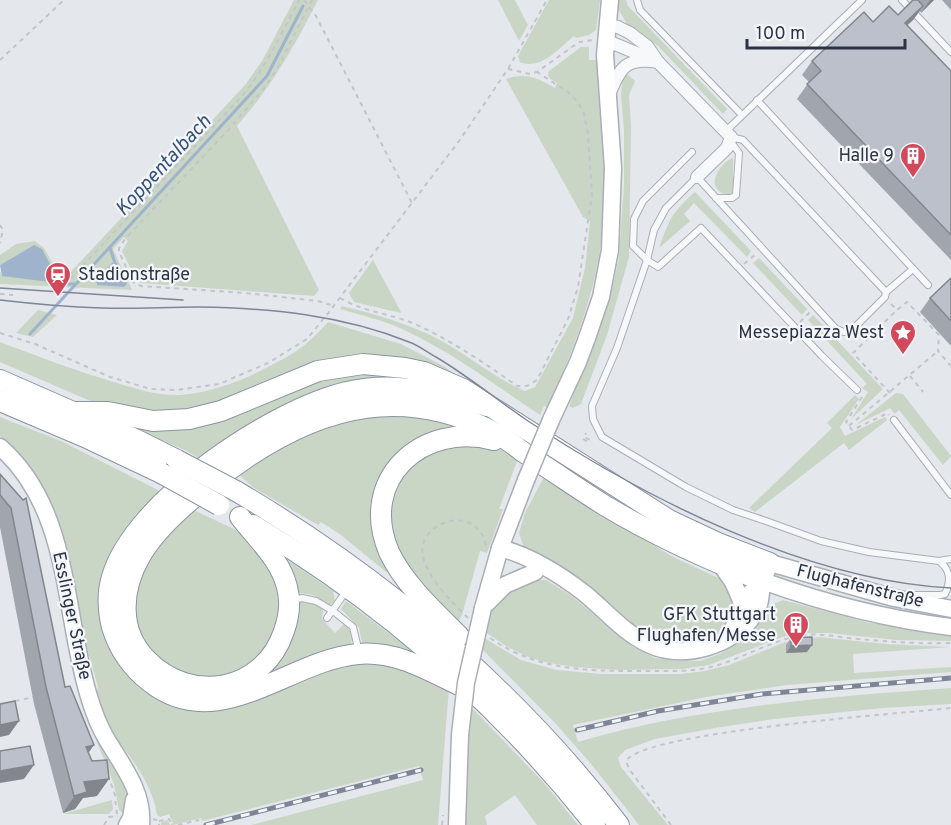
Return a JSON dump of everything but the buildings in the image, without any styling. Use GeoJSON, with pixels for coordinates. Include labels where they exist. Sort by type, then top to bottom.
{"type":"FeatureCollection","features":[{"type":"Feature","properties":{"kind":"highway"},"geometry":{"type":"LineString","coordinates":[[74,412],[108,412],[153,421],[189,419],[221,411],[318,370],[363,363],[386,364],[424,372],[463,389],[669,520],[718,543],[766,572]]}},
{"type":"Feature","properties":{"kind":"highway"},"geometry":{"type":"LineString","coordinates":[[0,380],[137,440],[236,491],[312,538],[367,576],[448,642],[502,692],[571,766],[619,825]]}},
{"type":"Feature","properties":{"kind":"highway"},"geometry":{"type":"LineString","coordinates":[[474,692],[413,663],[384,655],[360,654],[335,657],[312,664],[258,690],[230,699],[207,702],[187,699],[166,693],[150,683],[127,661],[115,635],[110,617],[109,597],[112,576],[135,533],[184,483],[258,430],[294,410],[321,399],[348,392],[395,387],[418,388],[487,406]]}},
{"type":"Feature","properties":{"kind":"highway"},"geometry":{"type":"LineString","coordinates":[[0,401],[85,437],[161,473],[240,517],[349,587],[409,634],[474,692],[533,752],[595,825]]}},
{"type":"Feature","properties":{"kind":"highway"},"geometry":{"type":"LineString","coordinates":[[240,517],[278,562],[289,600],[288,620],[280,643],[272,656],[255,673],[240,681],[216,687],[189,686],[155,669],[134,643],[128,628],[125,613],[128,585],[143,551],[206,487],[265,446],[289,432],[327,416],[373,406],[398,406],[437,411],[492,431],[605,505],[668,540],[721,565],[766,572]]}},
{"type":"Feature","properties":{"kind":"highway"},"geometry":{"type":"LineString","coordinates":[[502,692],[483,660],[401,573],[384,538],[380,510],[386,488],[397,469],[405,459],[420,448],[447,437],[479,436],[520,449]]}},
{"type":"Feature","properties":{"kind":"main road"},"geometry":{"type":"LineString","coordinates":[[457,825],[459,735],[466,683],[483,608],[500,548],[526,480],[578,362],[597,307],[610,250],[614,168],[601,35],[610,0]]}},
{"type":"Feature","properties":{"kind":"main road","name":"Esslinger Straße"},"geometry":{"type":"LineString","coordinates":[[0,447],[33,488],[51,527],[63,572],[83,695],[123,765],[141,808],[141,825]]}},
{"type":"Feature","properties":{"kind":"main road"},"geometry":{"type":"LineString","coordinates":[[500,548],[518,566],[535,572],[558,575]]}},
{"type":"Feature","properties":{"kind":"main road"},"geometry":{"type":"LineString","coordinates":[[500,548],[540,562],[584,593],[629,633],[649,645],[665,650],[692,651],[712,646],[743,627],[754,615],[760,603],[766,572]]}},
{"type":"Feature","properties":{"kind":"main road"},"geometry":{"type":"LineString","coordinates":[[721,565],[733,582],[743,605]]}},
{"type":"Feature","properties":{"kind":"main road"},"geometry":{"type":"LineString","coordinates":[[483,608],[505,585],[535,572]]}},
{"type":"Feature","properties":{"kind":"main road"},"geometry":{"type":"LineString","coordinates":[[728,638],[735,628],[743,605],[766,572]]}},
{"type":"Feature","properties":{"kind":"main road","name":"Flughafenstraße"},"geometry":{"type":"LineString","coordinates":[[766,572],[951,610]]}},
{"type":"Feature","properties":{"kind":"main road","name":"Flughafenstraße"},"geometry":{"type":"LineString","coordinates":[[766,572],[851,610],[945,626]]}},
{"type":"Feature","properties":{"kind":"main road"},"geometry":{"type":"LineString","coordinates":[[123,765],[139,778],[151,804],[155,823]]}},
{"type":"Feature","properties":{"kind":"main road"},"geometry":{"type":"LineString","coordinates":[[122,821],[130,818],[134,790]]}},
{"type":"Feature","properties":{"kind":"street"},"geometry":{"type":"LineString","coordinates":[[601,35],[658,62],[729,136],[720,156],[697,177]]}},
{"type":"Feature","properties":{"kind":"street"},"geometry":{"type":"LineString","coordinates":[[608,96],[617,74],[626,64],[640,60],[658,62]]}},
{"type":"Feature","properties":{"kind":"lane"},"geometry":{"type":"LineString","coordinates":[[637,0],[640,10],[742,115]]}},
{"type":"Feature","properties":{"kind":"lane"},"geometry":{"type":"LineString","coordinates":[[729,136],[742,115],[862,0]]}},
{"type":"Feature","properties":{"kind":"lane"},"geometry":{"type":"LineString","coordinates":[[902,0],[951,52]]}},
{"type":"Feature","properties":{"kind":"lane"},"geometry":{"type":"LineString","coordinates":[[757,100],[928,285]]}},
{"type":"Feature","properties":{"kind":"lane"},"geometry":{"type":"LineString","coordinates":[[716,198],[732,198],[736,195],[739,153],[729,136]]}},
{"type":"Feature","properties":{"kind":"lane"},"geometry":{"type":"LineString","coordinates":[[729,136],[743,140],[886,295]]}},
{"type":"Feature","properties":{"kind":"lane"},"geometry":{"type":"LineString","coordinates":[[692,152],[643,201],[634,219],[633,246],[658,267],[701,228],[857,390]]}},
{"type":"Feature","properties":{"kind":"lane"},"geometry":{"type":"LineString","coordinates":[[913,268],[852,330],[844,332],[837,329],[697,177],[666,207],[654,230],[647,260],[617,348],[592,406],[593,420],[602,437],[686,487],[734,510],[821,541],[889,556],[939,561],[951,559]]}},
{"type":"Feature","properties":{"kind":"lane"},"geometry":{"type":"LineString","coordinates":[[894,420],[951,495]]}},
{"type":"Feature","properties":{"kind":"lane"},"geometry":{"type":"LineString","coordinates":[[894,598],[915,594],[940,596],[945,594],[949,588],[951,575],[946,566],[939,561]]}},
{"type":"Feature","properties":{"kind":"lane"},"geometry":{"type":"LineString","coordinates":[[327,618],[349,587]]}},
{"type":"Feature","properties":{"kind":"lane"},"geometry":{"type":"LineString","coordinates":[[289,600],[302,598],[316,601],[333,611],[353,627],[360,654]]}},
{"type":"Feature","properties":{"kind":"lane"},"geometry":{"type":"LineString","coordinates":[[945,626],[951,610]]}},
{"type":"Feature","properties":{"kind":"path"},"geometry":{"type":"LineString","coordinates":[[0,60],[64,0]]}},
{"type":"Feature","properties":{"kind":"path"},"geometry":{"type":"LineString","coordinates":[[70,279],[243,95],[274,49],[299,0]]}},
{"type":"Feature","properties":{"kind":"path"},"geometry":{"type":"LineString","coordinates":[[304,0],[412,203]]}},
{"type":"Feature","properties":{"kind":"path"},"geometry":{"type":"LineString","coordinates":[[312,0],[278,67],[265,87],[231,127],[125,239],[119,252],[133,282],[141,286],[245,293],[318,301],[334,306]]}},
{"type":"Feature","properties":{"kind":"path"},"geometry":{"type":"LineString","coordinates":[[0,333],[35,344],[110,377],[151,388],[176,390],[219,384],[268,363],[307,339],[334,306],[459,141],[508,69],[547,0]]}},
{"type":"Feature","properties":{"kind":"path"},"geometry":{"type":"LineString","coordinates":[[508,69],[530,74],[537,72],[579,42],[601,35]]}},
{"type":"Feature","properties":{"kind":"path"},"geometry":{"type":"LineString","coordinates":[[340,298],[354,306],[408,321],[450,342],[518,386],[527,386],[537,380],[568,319],[592,195],[588,134],[584,114],[578,102],[568,92],[537,72]]}},
{"type":"Feature","properties":{"kind":"path"},"geometry":{"type":"LineString","coordinates":[[0,225],[3,230],[0,243]]}},
{"type":"Feature","properties":{"kind":"path"},"geometry":{"type":"LineString","coordinates":[[749,260],[758,252]]}},
{"type":"Feature","properties":{"kind":"path"},"geometry":{"type":"LineString","coordinates":[[0,294],[12,295]]}},
{"type":"Feature","properties":{"kind":"path"},"geometry":{"type":"LineString","coordinates":[[886,295],[897,310]]}},
{"type":"Feature","properties":{"kind":"path"},"geometry":{"type":"LineString","coordinates":[[849,426],[890,393],[938,351],[940,335],[907,302],[853,353],[890,393]]}},
{"type":"Feature","properties":{"kind":"path"},"geometry":{"type":"LineString","coordinates":[[805,317],[813,309]]}},
{"type":"Feature","properties":{"kind":"path"},"geometry":{"type":"LineString","coordinates":[[938,351],[951,366]]}},
{"type":"Feature","properties":{"kind":"path"},"geometry":{"type":"LineString","coordinates":[[910,376],[924,392]]}},
{"type":"Feature","properties":{"kind":"path"},"geometry":{"type":"LineString","coordinates":[[857,390],[862,396],[846,422],[852,430],[888,413],[894,420]]}},
{"type":"Feature","properties":{"kind":"path"},"geometry":{"type":"LineString","coordinates":[[583,439],[588,442],[590,440],[584,437],[586,433]]}},
{"type":"Feature","properties":{"kind":"path"},"geometry":{"type":"LineString","coordinates":[[7,703],[35,697]]}},
{"type":"Feature","properties":{"kind":"path"},"geometry":{"type":"LineString","coordinates":[[671,825],[628,769],[626,761],[635,753],[661,745],[723,733],[951,708]]}},
{"type":"Feature","properties":{"kind":"path"},"geometry":{"type":"LineString","coordinates":[[104,825],[109,817],[122,821]]}},
{"type":"Feature","properties":{"kind":"path"},"geometry":{"type":"LineString","coordinates":[[155,823],[169,819],[173,825]]}},
{"type":"Feature","properties":{"kind":"path"},"geometry":{"type":"LineString","coordinates":[[178,825],[199,820]]}},
{"type":"Feature","properties":{"kind":"green space"},"geometry":{"type":"Polygon","coordinates":[[[294,0],[318,0],[282,66],[237,126],[319,290],[314,296],[141,283],[136,280],[122,251],[128,241],[124,237],[113,249],[132,290],[0,284],[0,271],[2,276],[34,245],[0,265],[0,255],[16,244],[35,241],[44,248],[57,271],[67,276],[245,85],[262,61],[294,0]]]}},
{"type":"Feature","properties":{"kind":"green space"},"geometry":{"type":"Polygon","coordinates":[[[498,0],[515,0],[528,25],[519,41],[498,0]]]}},
{"type":"Feature","properties":{"kind":"green space"},"geometry":{"type":"Polygon","coordinates":[[[549,0],[600,0],[596,30],[589,35],[576,38],[574,36],[542,61],[528,64],[520,62],[518,56],[549,0]]]}},
{"type":"Feature","properties":{"kind":"green space"},"geometry":{"type":"Polygon","coordinates":[[[619,0],[626,0],[628,6],[727,109],[723,114],[658,46],[627,24],[617,7],[619,0]]]}},
{"type":"Feature","properties":{"kind":"green space"},"geometry":{"type":"Polygon","coordinates":[[[581,47],[589,47],[589,60],[597,60],[605,176],[604,222],[588,304],[548,408],[544,406],[540,415],[473,369],[420,338],[387,323],[340,309],[342,306],[354,309],[415,328],[449,345],[514,386],[525,391],[535,387],[573,318],[585,268],[590,221],[583,217],[506,79],[520,76],[532,77],[555,88],[557,83],[549,78],[548,72],[581,47]]]}},
{"type":"Feature","properties":{"kind":"green space"},"geometry":{"type":"Polygon","coordinates":[[[628,75],[635,81],[629,95],[631,126],[629,257],[607,335],[581,404],[573,408],[569,406],[610,298],[619,258],[624,184],[621,94],[623,76],[628,75]]]}},
{"type":"Feature","properties":{"kind":"green space"},"geometry":{"type":"Polygon","coordinates":[[[733,158],[732,195],[722,193],[717,189],[715,179],[724,163],[733,158]]]}},
{"type":"Feature","properties":{"kind":"green space"},"geometry":{"type":"Polygon","coordinates":[[[695,192],[751,251],[747,257],[694,203],[684,214],[690,221],[659,248],[672,217],[695,192]]]}},
{"type":"Feature","properties":{"kind":"green space"},"geometry":{"type":"Polygon","coordinates":[[[759,258],[807,309],[802,315],[753,263],[759,258]]]}},
{"type":"Feature","properties":{"kind":"green space"},"geometry":{"type":"Polygon","coordinates":[[[373,260],[401,313],[354,302],[349,293],[373,260]]]}},
{"type":"Feature","properties":{"kind":"green space"},"geometry":{"type":"Polygon","coordinates":[[[38,310],[57,315],[33,337],[16,333],[38,310]]]}},
{"type":"Feature","properties":{"kind":"green space"},"geometry":{"type":"Polygon","coordinates":[[[813,315],[883,389],[851,419],[868,392],[862,388],[867,384],[808,320],[813,315]]]}},
{"type":"Feature","properties":{"kind":"green space"},"geometry":{"type":"Polygon","coordinates":[[[328,322],[401,344],[445,367],[485,394],[387,358],[182,411],[161,412],[95,403],[0,362],[0,342],[73,369],[140,390],[164,394],[191,394],[232,383],[273,364],[305,344],[328,322]]]}},
{"type":"Feature","properties":{"kind":"green space"},"geometry":{"type":"Polygon","coordinates":[[[366,370],[439,382],[203,461],[187,451],[135,429],[137,424],[309,381],[366,370]]]}},
{"type":"Feature","properties":{"kind":"green space"},"geometry":{"type":"Polygon","coordinates":[[[896,393],[903,394],[951,456],[943,465],[899,410],[895,414],[890,408],[856,425],[896,393]]]}},
{"type":"Feature","properties":{"kind":"green space"},"geometry":{"type":"Polygon","coordinates":[[[855,395],[859,399],[840,427],[845,436],[885,417],[887,420],[849,450],[844,443],[755,512],[749,508],[832,428],[827,423],[855,395]]]}},
{"type":"Feature","properties":{"kind":"green space"},"geometry":{"type":"Polygon","coordinates":[[[397,410],[473,428],[440,433],[384,481],[392,570],[386,572],[341,535],[321,522],[318,525],[254,488],[237,473],[294,437],[335,418],[397,410]]]}},
{"type":"Feature","properties":{"kind":"green space"},"geometry":{"type":"Polygon","coordinates":[[[0,417],[61,441],[164,493],[117,548],[156,694],[325,665],[386,659],[449,688],[438,825],[251,825],[423,780],[419,766],[202,821],[201,818],[170,825],[173,823],[169,814],[160,817],[157,815],[145,780],[105,721],[96,693],[98,687],[83,634],[61,533],[32,474],[0,436],[0,417]]]}},
{"type":"Feature","properties":{"kind":"green space"},"geometry":{"type":"Polygon","coordinates":[[[478,440],[519,456],[499,509],[503,509],[487,553],[480,551],[462,615],[456,627],[414,583],[391,543],[390,491],[422,452],[478,440]]]}},
{"type":"Feature","properties":{"kind":"green space"},"geometry":{"type":"Polygon","coordinates":[[[545,475],[671,556],[725,581],[736,609],[725,629],[706,641],[681,644],[644,635],[621,618],[577,578],[524,548],[519,533],[525,513],[545,475]]]}},
{"type":"Feature","properties":{"kind":"green space"},"geometry":{"type":"Polygon","coordinates":[[[189,508],[234,529],[265,555],[279,580],[283,603],[278,626],[266,652],[248,667],[223,679],[196,681],[170,671],[149,654],[133,626],[131,601],[148,551],[189,508]]]}},
{"type":"Feature","properties":{"kind":"green space"},"geometry":{"type":"Polygon","coordinates":[[[285,558],[333,591],[335,601],[330,605],[313,595],[294,592],[283,561],[285,558]]]}},
{"type":"Feature","properties":{"kind":"green space"},"geometry":{"type":"Polygon","coordinates":[[[532,580],[546,580],[570,595],[633,647],[655,658],[700,661],[720,654],[749,634],[769,606],[783,600],[870,623],[951,633],[951,641],[896,640],[829,633],[803,633],[782,637],[709,665],[683,669],[619,670],[575,667],[528,657],[487,633],[492,612],[499,599],[532,580]]]}},
{"type":"Feature","properties":{"kind":"green space"},"geometry":{"type":"Polygon","coordinates":[[[302,600],[316,603],[323,610],[322,619],[335,633],[344,624],[352,634],[351,648],[260,684],[295,603],[302,600]]]}},
{"type":"Feature","properties":{"kind":"green space"},"geometry":{"type":"Polygon","coordinates":[[[346,601],[412,651],[411,655],[363,647],[359,628],[341,609],[346,601]]]}},
{"type":"Feature","properties":{"kind":"green space"},"geometry":{"type":"Polygon","coordinates":[[[819,637],[886,644],[951,647],[853,654],[854,673],[951,667],[951,672],[787,685],[706,697],[573,725],[578,742],[670,720],[716,712],[857,695],[951,688],[951,704],[774,719],[655,739],[625,750],[618,758],[621,767],[668,825],[639,825],[556,724],[481,648],[484,638],[521,660],[557,670],[601,674],[681,674],[729,665],[785,642],[819,637]]]}},
{"type":"Feature","properties":{"kind":"green space"},"geometry":{"type":"Polygon","coordinates":[[[83,702],[125,782],[129,797],[124,814],[119,810],[114,784],[81,703],[83,702]]]}},
{"type":"Feature","properties":{"kind":"green space"},"geometry":{"type":"Polygon","coordinates":[[[472,708],[544,783],[578,825],[537,825],[515,795],[485,816],[487,825],[464,825],[464,755],[472,708]]]}},
{"type":"Feature","properties":{"kind":"green space"},"geometry":{"type":"Polygon","coordinates":[[[112,800],[113,809],[109,814],[63,814],[112,800]]]}},
{"type":"Feature","properties":{"kind":"green space"},"geometry":{"type":"Polygon","coordinates":[[[168,820],[170,825],[161,825],[161,822],[168,820]]]}},
{"type":"Feature","properties":{"kind":"water"},"geometry":{"type":"Polygon","coordinates":[[[34,245],[42,249],[56,275],[50,282],[2,276],[0,265],[34,245]]]}},
{"type":"Feature","properties":{"kind":"water"},"geometry":{"type":"Polygon","coordinates":[[[112,263],[117,263],[127,284],[124,287],[97,285],[96,279],[112,263]]]}},
{"type":"Feature","properties":{"kind":"waterway","name":"Koppentalbach"},"geometry":{"type":"LineString","coordinates":[[30,334],[267,76],[303,6]]}},
{"type":"Feature","properties":{"kind":"waterway"},"geometry":{"type":"LineString","coordinates":[[110,248],[115,263]]}},
{"type":"Feature","properties":{"kind":"waterway"},"geometry":{"type":"LineString","coordinates":[[54,277],[66,284],[74,284]]}},
{"type":"Feature","properties":{"kind":"tram line"},"geometry":{"type":"LineString","coordinates":[[0,288],[183,300]]}},
{"type":"Feature","properties":{"kind":"tram line"},"geometry":{"type":"LineString","coordinates":[[0,300],[102,308],[252,309],[306,315],[358,325],[412,343],[460,372],[528,421],[574,450],[624,479],[730,531],[785,553],[841,570],[897,582],[951,588]]}},
{"type":"Feature","properties":{"kind":"railway"},"geometry":{"type":"LineString","coordinates":[[577,730],[658,711],[762,694],[951,678]]}},
{"type":"Feature","properties":{"kind":"railway"},"geometry":{"type":"LineString","coordinates":[[206,825],[421,770]]}},
{"type":"Feature","properties":{"kind":"place","name":"Halle 9"},"geometry":{"type":"Point","coordinates":[913,179]}},
{"type":"Feature","properties":{"kind":"place","name":"Stadionstraße"},"geometry":{"type":"Point","coordinates":[58,298]}},
{"type":"Feature","properties":{"kind":"place","name":"Messepiazza West"},"geometry":{"type":"Point","coordinates":[903,356]}},
{"type":"Feature","properties":{"kind":"place","name":"GFK Stuttgart Flughafen/Messe"},"geometry":{"type":"Point","coordinates":[796,648]}}]}
